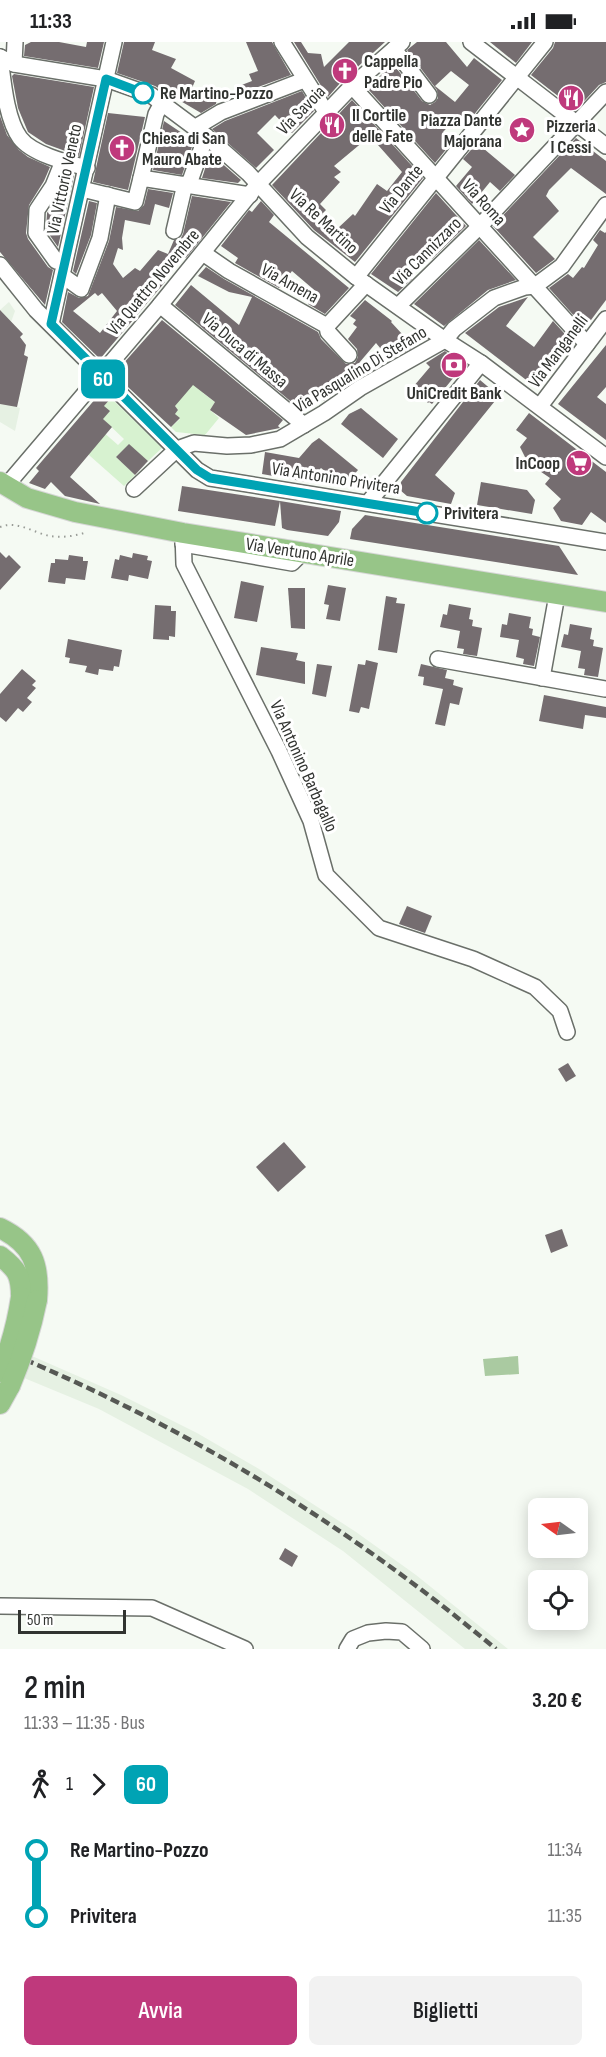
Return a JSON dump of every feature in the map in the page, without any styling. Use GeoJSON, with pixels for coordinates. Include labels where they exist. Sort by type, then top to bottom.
{"type":"FeatureCollection","features":[{"type":"Feature","properties":{"kind":"main road","name":"Via Ventuno Aprile"},"geometry":{"type":"LineString","coordinates":[[2,487],[52,507],[183,539],[302,553],[606,602]]}},
{"type":"Feature","properties":{"kind":"main road"},"geometry":{"type":"LineString","coordinates":[[0,1228],[12,1234],[25,1246],[39,1275],[16,1325],[0,1404]]}},
{"type":"Feature","properties":{"kind":"main road"},"geometry":{"type":"LineString","coordinates":[[0,1256],[16,1270],[29,1298]]}},
{"type":"Feature","properties":{"kind":"street"},"geometry":{"type":"LineString","coordinates":[[15,42],[5,59],[3,97],[20,138],[41,153],[87,168]]}},
{"type":"Feature","properties":{"kind":"street","name":"Via Vittorio Veneto"},"geometry":{"type":"LineString","coordinates":[[51,324],[114,42]]}},
{"type":"Feature","properties":{"kind":"street"},"geometry":{"type":"LineString","coordinates":[[282,42],[326,112]]}},
{"type":"Feature","properties":{"kind":"street"},"geometry":{"type":"LineString","coordinates":[[471,42],[606,146]]}},
{"type":"Feature","properties":{"kind":"street","name":"Via Dante"},"geometry":{"type":"LineString","coordinates":[[327,326],[436,178],[544,42]]}},
{"type":"Feature","properties":{"kind":"street"},"geometry":{"type":"LineString","coordinates":[[391,47],[429,95]]}},
{"type":"Feature","properties":{"kind":"street","name":"Via Savoia"},"geometry":{"type":"LineString","coordinates":[[254,189],[391,47]]}},
{"type":"Feature","properties":{"kind":"street","name":"Via Re Martino"},"geometry":{"type":"LineString","coordinates":[[5,59],[106,79],[151,95],[201,132],[254,189],[307,237],[361,280],[481,363],[606,457]]}},
{"type":"Feature","properties":{"kind":"street"},"geometry":{"type":"LineString","coordinates":[[174,231],[201,132],[221,112],[304,80]]}},
{"type":"Feature","properties":{"kind":"street","name":"Via Roma"},"geometry":{"type":"LineString","coordinates":[[352,86],[587,344]]}},
{"type":"Feature","properties":{"kind":"street","name":"Via Cannizzaro"},"geometry":{"type":"LineString","coordinates":[[398,306],[480,226],[606,92]]}},
{"type":"Feature","properties":{"kind":"street"},"geometry":{"type":"LineString","coordinates":[[82,189],[135,202],[156,114],[162,103]]}},
{"type":"Feature","properties":{"kind":"street"},"geometry":{"type":"LineString","coordinates":[[56,261],[36,233],[37,210],[53,186],[63,161]]}},
{"type":"Feature","properties":{"kind":"street"},"geometry":{"type":"LineString","coordinates":[[141,178],[254,189]]}},
{"type":"Feature","properties":{"kind":"street","name":"Via Quattro Novembre"},"geometry":{"type":"LineString","coordinates":[[2,487],[100,376],[254,189]]}},
{"type":"Feature","properties":{"kind":"street"},"geometry":{"type":"LineString","coordinates":[[63,276],[81,289],[100,238],[108,195]]}},
{"type":"Feature","properties":{"kind":"street","name":"Via Pasqualino Di Stefano"},"geometry":{"type":"LineString","coordinates":[[177,449],[194,444],[251,446],[280,439],[360,388],[445,340],[454,329],[494,298],[525,287],[535,286],[562,266],[606,205]]}},
{"type":"Feature","properties":{"kind":"street","name":"Via Amena"},"geometry":{"type":"LineString","coordinates":[[203,253],[230,271],[327,326],[328,332],[349,355]]}},
{"type":"Feature","properties":{"kind":"street","name":"Via Antonino Privitera"},"geometry":{"type":"LineString","coordinates":[[0,265],[36,310],[100,376],[197,470],[210,478],[606,542]]}},
{"type":"Feature","properties":{"kind":"street","name":"Via Duca di Massa"},"geometry":{"type":"LineString","coordinates":[[160,305],[304,425]]}},
{"type":"Feature","properties":{"kind":"street","name":"Via Manganelli"},"geometry":{"type":"LineString","coordinates":[[540,406],[606,319]]}},
{"type":"Feature","properties":{"kind":"street"},"geometry":{"type":"LineString","coordinates":[[368,503],[481,363]]}},
{"type":"Feature","properties":{"kind":"street"},"geometry":{"type":"LineString","coordinates":[[134,489],[177,449]]}},
{"type":"Feature","properties":{"kind":"street","name":"Via Antonino Barbagallo"},"geometry":{"type":"LineString","coordinates":[[183,539],[184,564],[311,820],[326,875],[379,928],[473,959],[535,987],[560,1011],[567,1032]]}},
{"type":"Feature","properties":{"kind":"street"},"geometry":{"type":"LineString","coordinates":[[542,678],[557,595]]}},
{"type":"Feature","properties":{"kind":"street"},"geometry":{"type":"LineString","coordinates":[[438,659],[605,689]]}},
{"type":"Feature","properties":{"kind":"street"},"geometry":{"type":"LineString","coordinates":[[0,1606],[152,1608],[245,1649]]}},
{"type":"Feature","properties":{"kind":"street"},"geometry":{"type":"LineString","coordinates":[[347,1649],[353,1640],[368,1633],[386,1631],[402,1632],[422,1649]]}},
{"type":"Feature","properties":{"kind":"path"},"geometry":{"type":"LineString","coordinates":[[0,527],[21,526],[51,536],[79,535],[93,530]]}},
{"type":"Feature","properties":{"kind":"shaded area"},"geometry":{"type":"Polygon","coordinates":[[[9,302],[15,311],[11,322],[20,337],[24,355],[28,357],[17,407],[20,408],[15,431],[0,422],[0,310],[9,302]]]}},
{"type":"Feature","properties":{"kind":"shaded area"},"geometry":{"type":"Polygon","coordinates":[[[192,374],[208,386],[203,393],[215,402],[210,410],[219,418],[205,435],[176,432],[171,427],[180,419],[175,414],[178,410],[175,406],[192,374]]]}},
{"type":"Feature","properties":{"kind":"shaded area"},"geometry":{"type":"Polygon","coordinates":[[[111,398],[162,448],[148,461],[129,445],[116,457],[135,475],[124,486],[81,448],[102,431],[118,445],[124,439],[103,419],[104,406],[111,398]]]}},
{"type":"Feature","properties":{"kind":"shaded area"},"geometry":{"type":"Polygon","coordinates":[[[0,1342],[121,1395],[197,1433],[259,1469],[356,1532],[416,1575],[508,1649],[465,1649],[343,1551],[248,1489],[99,1409],[0,1368],[0,1342]]]}},
{"type":"Feature","properties":{"kind":"shaded area"},"geometry":{"type":"Polygon","coordinates":[[[518,1356],[519,1374],[485,1376],[483,1359],[518,1356]]]}},
{"type":"Feature","properties":{"kind":"building"},"geometry":{"type":"Polygon","coordinates":[[[31,42],[59,42],[86,47],[87,42],[104,42],[98,68],[24,56],[25,45],[31,42]]]}},
{"type":"Feature","properties":{"kind":"building"},"geometry":{"type":"Polygon","coordinates":[[[124,42],[155,42],[152,50],[176,59],[171,68],[195,81],[192,88],[217,98],[216,104],[201,113],[155,86],[117,73],[124,42]]]}},
{"type":"Feature","properties":{"kind":"building"},"geometry":{"type":"Polygon","coordinates":[[[246,42],[272,42],[291,75],[242,93],[239,86],[252,81],[249,74],[258,71],[246,42]]]}},
{"type":"Feature","properties":{"kind":"building"},"geometry":{"type":"Polygon","coordinates":[[[294,42],[301,42],[308,53],[321,54],[324,67],[349,42],[385,42],[328,97],[294,42]]]}},
{"type":"Feature","properties":{"kind":"building"},"geometry":{"type":"Polygon","coordinates":[[[417,42],[446,42],[467,67],[474,58],[502,80],[468,122],[459,115],[443,132],[453,141],[435,163],[367,88],[393,64],[422,101],[430,105],[435,102],[438,98],[437,90],[407,50],[417,42]],[[451,71],[435,86],[455,102],[469,85],[451,71]]]}},
{"type":"Feature","properties":{"kind":"building"},"geometry":{"type":"Polygon","coordinates":[[[490,42],[532,42],[516,63],[490,42]]]}},
{"type":"Feature","properties":{"kind":"building"},"geometry":{"type":"Polygon","coordinates":[[[555,42],[606,42],[606,82],[599,85],[576,110],[531,75],[553,48],[555,42]]]}},
{"type":"Feature","properties":{"kind":"building"},"geometry":{"type":"Polygon","coordinates":[[[14,74],[94,87],[79,156],[46,144],[28,132],[18,108],[12,76],[14,74]]]}},
{"type":"Feature","properties":{"kind":"building"},"geometry":{"type":"Polygon","coordinates":[[[302,91],[314,111],[292,133],[275,115],[257,133],[274,150],[256,168],[212,129],[225,121],[302,91]]]}},
{"type":"Feature","properties":{"kind":"building"},"geometry":{"type":"Polygon","coordinates":[[[352,100],[423,178],[355,262],[314,230],[272,185],[352,100]],[[370,136],[334,166],[341,172],[334,177],[340,182],[320,204],[326,210],[322,214],[337,229],[353,214],[355,216],[377,184],[387,191],[402,172],[370,136]]]}},
{"type":"Feature","properties":{"kind":"building","name":"Chiesa di San Mauro Abate"},"geometry":{"type":"Polygon","coordinates":[[[108,113],[145,117],[128,190],[93,182],[108,113]]]}},
{"type":"Feature","properties":{"kind":"building"},"geometry":{"type":"Polygon","coordinates":[[[0,116],[7,135],[19,150],[28,157],[50,167],[29,205],[26,233],[48,267],[53,270],[45,305],[0,252],[0,116]]]}},
{"type":"Feature","properties":{"kind":"building"},"geometry":{"type":"Polygon","coordinates":[[[164,121],[194,141],[182,175],[153,170],[164,121]]]}},
{"type":"Feature","properties":{"kind":"building"},"geometry":{"type":"Polygon","coordinates":[[[576,138],[606,161],[606,194],[571,168],[549,190],[546,196],[559,211],[533,237],[555,259],[536,273],[493,226],[576,138]]]}},
{"type":"Feature","properties":{"kind":"building"},"geometry":{"type":"Polygon","coordinates":[[[477,143],[515,175],[500,191],[490,182],[472,204],[456,186],[472,167],[463,159],[477,143]]]}},
{"type":"Feature","properties":{"kind":"building"},"geometry":{"type":"Polygon","coordinates":[[[210,153],[241,180],[238,183],[202,178],[210,153]]]}},
{"type":"Feature","properties":{"kind":"building"},"geometry":{"type":"Polygon","coordinates":[[[69,173],[74,175],[58,247],[46,230],[47,213],[69,173]]]}},
{"type":"Feature","properties":{"kind":"building"},"geometry":{"type":"Polygon","coordinates":[[[148,189],[173,193],[169,208],[155,204],[150,225],[125,220],[123,250],[118,248],[113,264],[123,278],[135,268],[140,271],[158,250],[168,254],[174,240],[181,238],[183,234],[192,196],[231,202],[186,258],[184,256],[177,265],[170,262],[168,265],[173,270],[165,282],[100,359],[62,322],[68,292],[79,298],[88,296],[109,241],[116,207],[138,211],[144,205],[148,189]],[[95,293],[73,311],[100,333],[117,311],[102,293],[98,296],[95,293]]]}},
{"type":"Feature","properties":{"kind":"building"},"geometry":{"type":"Polygon","coordinates":[[[436,193],[466,226],[432,259],[428,256],[409,274],[412,279],[398,292],[371,274],[436,193]]]}},
{"type":"Feature","properties":{"kind":"building"},"geometry":{"type":"Polygon","coordinates":[[[89,201],[97,203],[91,235],[76,274],[73,271],[89,201]]]}},
{"type":"Feature","properties":{"kind":"building"},"geometry":{"type":"Polygon","coordinates":[[[261,201],[274,215],[269,222],[349,288],[325,314],[308,304],[319,294],[292,271],[279,288],[235,263],[238,258],[221,246],[249,210],[252,212],[261,201]]]}},
{"type":"Feature","properties":{"kind":"building"},"geometry":{"type":"Polygon","coordinates":[[[600,230],[606,232],[606,300],[585,328],[549,288],[568,274],[573,278],[582,267],[584,268],[598,245],[593,240],[600,230]]]}},
{"type":"Feature","properties":{"kind":"building"},"geometry":{"type":"Polygon","coordinates":[[[479,240],[516,280],[488,290],[444,326],[414,304],[479,240]]]}},
{"type":"Feature","properties":{"kind":"building"},"geometry":{"type":"Polygon","coordinates":[[[206,267],[318,332],[321,339],[346,364],[355,363],[358,357],[357,349],[348,339],[357,327],[353,324],[356,320],[350,316],[365,300],[392,321],[414,347],[390,360],[376,343],[348,376],[352,381],[324,401],[317,392],[301,406],[297,403],[295,405],[175,305],[191,285],[239,325],[252,297],[229,292],[198,276],[206,267]]]}},
{"type":"Feature","properties":{"kind":"building"},"geometry":{"type":"Polygon","coordinates":[[[528,297],[506,326],[534,347],[553,321],[573,343],[538,389],[465,333],[499,307],[528,297]]]}},
{"type":"Feature","properties":{"kind":"building"},"geometry":{"type":"Polygon","coordinates":[[[0,310],[23,334],[20,337],[26,345],[24,355],[28,357],[17,407],[0,404],[0,310]]]}},
{"type":"Feature","properties":{"kind":"building"},"geometry":{"type":"Polygon","coordinates":[[[162,320],[283,420],[278,426],[280,428],[246,435],[210,410],[215,402],[193,385],[175,406],[178,410],[175,414],[180,418],[171,427],[114,374],[162,320]]]}},
{"type":"Feature","properties":{"kind":"building"},"geometry":{"type":"Polygon","coordinates":[[[606,345],[606,387],[597,397],[606,404],[606,440],[558,404],[606,345]]]}},
{"type":"Feature","properties":{"kind":"building"},"geometry":{"type":"Polygon","coordinates":[[[445,351],[463,366],[432,404],[428,403],[413,387],[430,367],[426,363],[445,351]]]}},
{"type":"Feature","properties":{"kind":"building"},"geometry":{"type":"Polygon","coordinates":[[[480,380],[499,396],[435,475],[455,493],[451,504],[407,496],[400,490],[401,482],[480,380]]]}},
{"type":"Feature","properties":{"kind":"building"},"geometry":{"type":"Polygon","coordinates":[[[103,390],[111,398],[104,406],[110,411],[103,419],[112,427],[70,477],[100,504],[65,496],[51,482],[45,489],[29,483],[39,471],[36,468],[103,390]]]}},
{"type":"Feature","properties":{"kind":"building"},"geometry":{"type":"Polygon","coordinates":[[[361,408],[398,439],[383,458],[341,424],[349,414],[361,408]]]}},
{"type":"Feature","properties":{"kind":"building"},"geometry":{"type":"Polygon","coordinates":[[[529,413],[606,472],[606,523],[591,512],[582,525],[561,521],[553,508],[561,499],[545,484],[550,478],[528,463],[520,447],[527,438],[516,430],[529,413]]]}},
{"type":"Feature","properties":{"kind":"building"},"geometry":{"type":"Polygon","coordinates":[[[319,438],[358,470],[344,486],[321,468],[307,482],[262,474],[265,452],[299,458],[319,438]]]}},
{"type":"Feature","properties":{"kind":"building"},"geometry":{"type":"Polygon","coordinates":[[[129,444],[148,461],[135,475],[116,457],[129,444]]]}},
{"type":"Feature","properties":{"kind":"building"},"geometry":{"type":"Polygon","coordinates":[[[481,482],[527,490],[535,500],[532,514],[477,505],[481,482]]]}},
{"type":"Feature","properties":{"kind":"building"},"geometry":{"type":"Polygon","coordinates":[[[182,486],[280,501],[275,526],[178,511],[182,486]]]}},
{"type":"Feature","properties":{"kind":"building"},"geometry":{"type":"Polygon","coordinates":[[[280,501],[341,511],[339,522],[328,536],[287,530],[282,528],[280,501]]]}},
{"type":"Feature","properties":{"kind":"building"},"geometry":{"type":"Polygon","coordinates":[[[365,515],[559,546],[578,575],[350,539],[352,529],[365,515]]]}},
{"type":"Feature","properties":{"kind":"building"},"geometry":{"type":"Polygon","coordinates":[[[0,552],[6,558],[9,555],[21,567],[0,590],[0,552]]]}},
{"type":"Feature","properties":{"kind":"building"},"geometry":{"type":"Polygon","coordinates":[[[133,553],[148,556],[147,560],[152,561],[148,579],[129,575],[128,581],[111,578],[115,559],[119,560],[120,555],[132,558],[133,553]]]}},
{"type":"Feature","properties":{"kind":"building"},"geometry":{"type":"Polygon","coordinates":[[[69,555],[83,557],[83,561],[88,561],[85,580],[66,578],[65,584],[48,582],[51,563],[55,563],[55,559],[68,560],[69,555]]]}},
{"type":"Feature","properties":{"kind":"building"},"geometry":{"type":"Polygon","coordinates":[[[241,581],[264,586],[257,622],[234,618],[241,581]]]}},
{"type":"Feature","properties":{"kind":"building"},"geometry":{"type":"Polygon","coordinates":[[[328,585],[346,588],[340,621],[326,619],[329,605],[324,604],[328,585]]]}},
{"type":"Feature","properties":{"kind":"building"},"geometry":{"type":"Polygon","coordinates":[[[288,588],[305,588],[305,629],[291,628],[288,588]]]}},
{"type":"Feature","properties":{"kind":"building"},"geometry":{"type":"Polygon","coordinates":[[[386,596],[397,598],[396,603],[405,604],[397,653],[378,650],[386,596]]]}},
{"type":"Feature","properties":{"kind":"building"},"geometry":{"type":"Polygon","coordinates":[[[449,604],[471,608],[469,619],[473,620],[472,626],[482,628],[477,656],[463,654],[464,649],[457,648],[460,631],[440,627],[443,614],[447,615],[449,604]]]}},
{"type":"Feature","properties":{"kind":"building"},"geometry":{"type":"Polygon","coordinates":[[[155,605],[171,606],[171,611],[176,611],[175,637],[169,636],[169,640],[153,639],[155,605]]]}},
{"type":"Feature","properties":{"kind":"building"},"geometry":{"type":"Polygon","coordinates":[[[509,613],[531,617],[529,628],[533,629],[532,635],[540,637],[534,666],[523,664],[524,659],[516,657],[519,640],[500,637],[502,624],[507,625],[509,613]]]}},
{"type":"Feature","properties":{"kind":"building"},"geometry":{"type":"Polygon","coordinates":[[[570,624],[592,628],[590,639],[594,640],[593,646],[603,648],[598,677],[584,675],[585,669],[578,668],[581,651],[561,647],[564,634],[568,635],[570,624]]]}},
{"type":"Feature","properties":{"kind":"building"},"geometry":{"type":"Polygon","coordinates":[[[68,639],[122,650],[119,667],[114,666],[113,671],[99,669],[98,675],[85,672],[87,666],[69,663],[70,658],[65,657],[68,639]]]}},
{"type":"Feature","properties":{"kind":"building"},"geometry":{"type":"Polygon","coordinates":[[[261,647],[298,653],[296,660],[305,662],[305,684],[256,675],[261,647]]]}},
{"type":"Feature","properties":{"kind":"building"},"geometry":{"type":"Polygon","coordinates":[[[366,660],[378,663],[369,709],[361,707],[359,713],[349,711],[358,664],[365,665],[366,660]]]}},
{"type":"Feature","properties":{"kind":"building"},"geometry":{"type":"Polygon","coordinates":[[[317,664],[332,666],[326,697],[312,694],[317,664]]]}},
{"type":"Feature","properties":{"kind":"building"},"geometry":{"type":"Polygon","coordinates":[[[421,664],[447,670],[445,678],[454,680],[453,685],[463,688],[459,705],[450,703],[445,726],[435,724],[443,689],[423,685],[424,677],[418,676],[421,664]]]}},
{"type":"Feature","properties":{"kind":"building"},"geometry":{"type":"Polygon","coordinates":[[[22,669],[36,681],[32,685],[36,688],[27,698],[32,702],[23,712],[18,708],[6,722],[0,717],[0,694],[22,669]]]}},
{"type":"Feature","properties":{"kind":"building"},"geometry":{"type":"Polygon","coordinates":[[[544,695],[606,707],[606,718],[585,715],[583,729],[539,721],[544,695]]]}},
{"type":"Feature","properties":{"kind":"building"},"geometry":{"type":"Polygon","coordinates":[[[407,906],[432,916],[425,933],[399,924],[407,906]]]}},
{"type":"Feature","properties":{"kind":"building"},"geometry":{"type":"Polygon","coordinates":[[[568,1063],[576,1076],[566,1082],[558,1069],[568,1063]]]}},
{"type":"Feature","properties":{"kind":"building"},"geometry":{"type":"Polygon","coordinates":[[[284,1142],[306,1167],[278,1192],[256,1167],[284,1142]]]}},
{"type":"Feature","properties":{"kind":"building"},"geometry":{"type":"Polygon","coordinates":[[[562,1229],[568,1246],[551,1253],[545,1235],[562,1229]]]}},
{"type":"Feature","properties":{"kind":"building"},"geometry":{"type":"Polygon","coordinates":[[[285,1548],[298,1556],[292,1567],[279,1559],[285,1548]]]}},
{"type":"Feature","properties":{"kind":"railway"},"geometry":{"type":"LineString","coordinates":[[0,1349],[134,1410],[260,1480],[380,1559],[496,1649]]}},
{"type":"Feature","properties":{"kind":"bus line","name":"60"},"geometry":{"type":"LineString","coordinates":[[143,93],[106,79],[51,324],[100,376],[197,470],[210,478],[427,513]]}},
{"type":"Feature","properties":{"kind":"place","name":"Cappella Padre Pio"},"geometry":{"type":"Point","coordinates":[345,71]}},
{"type":"Feature","properties":{"kind":"place","name":"Re Martino-Pozzo"},"geometry":{"type":"Point","coordinates":[143,93]}},
{"type":"Feature","properties":{"kind":"place","name":"Pizzeria I Cessi"},"geometry":{"type":"Point","coordinates":[571,98]}},
{"type":"Feature","properties":{"kind":"place","name":"Il Cortile delle Fate"},"geometry":{"type":"Point","coordinates":[332,125]}},
{"type":"Feature","properties":{"kind":"place","name":"Piazza Dante Majorana"},"geometry":{"type":"Point","coordinates":[522,130]}},
{"type":"Feature","properties":{"kind":"place","name":"Chiesa di San Mauro Abate"},"geometry":{"type":"Point","coordinates":[122,148]}},
{"type":"Feature","properties":{"kind":"place","name":"UniCredit Bank"},"geometry":{"type":"Point","coordinates":[454,365]}},
{"type":"Feature","properties":{"kind":"place","name":"InCoop"},"geometry":{"type":"Point","coordinates":[579,463]}},
{"type":"Feature","properties":{"kind":"place","name":"Privitera"},"geometry":{"type":"Point","coordinates":[427,513]}}]}
